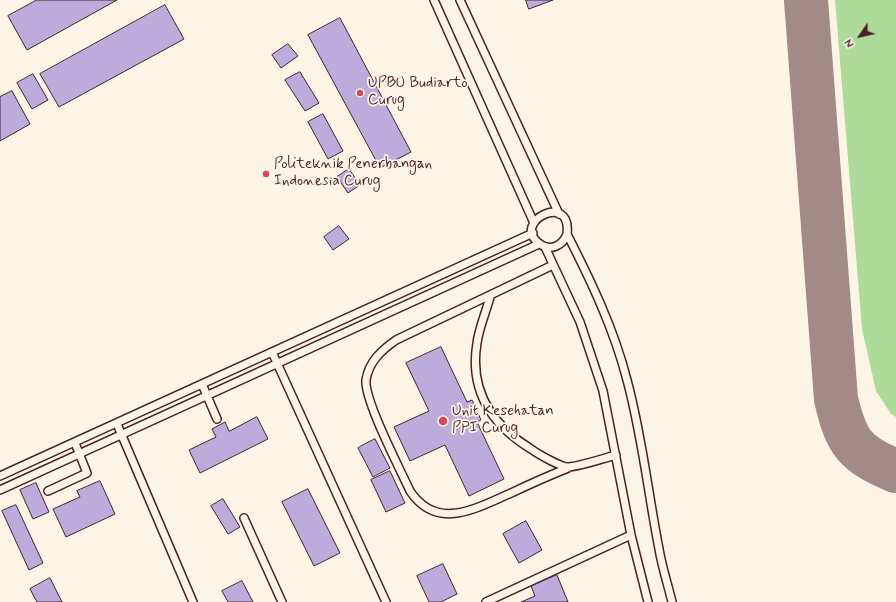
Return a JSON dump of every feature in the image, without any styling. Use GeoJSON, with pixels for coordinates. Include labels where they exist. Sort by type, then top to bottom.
{"type":"FeatureCollection","features":[{"type":"Feature","properties":{"kind":"lane"},"geometry":{"type":"LineString","coordinates":[[434,0],[534,223],[533,233],[553,265],[580,322],[603,391],[631,535],[648,602]]}},
{"type":"Feature","properties":{"kind":"lane"},"geometry":{"type":"LineString","coordinates":[[460,0],[558,214],[566,223],[567,234],[602,308],[627,380],[642,446],[659,551],[672,602]]}},
{"type":"Feature","properties":{"kind":"lane"},"geometry":{"type":"LineString","coordinates":[[534,223],[541,214],[547,212],[558,214]]}},
{"type":"Feature","properties":{"kind":"lane"},"geometry":{"type":"LineString","coordinates":[[0,476],[117,424],[533,233]]}},
{"type":"Feature","properties":{"kind":"lane"},"geometry":{"type":"LineString","coordinates":[[0,490],[542,246],[556,247],[565,239],[567,234]]}},
{"type":"Feature","properties":{"kind":"lane"},"geometry":{"type":"LineString","coordinates":[[553,265],[490,297],[396,340],[375,358],[368,372],[366,382],[367,394],[410,491],[416,498],[434,511],[449,514],[472,510],[568,468],[616,454]]}},
{"type":"Feature","properties":{"kind":"lane"},"geometry":{"type":"LineString","coordinates":[[490,297],[477,342],[475,365],[477,381],[486,405],[496,421],[516,440],[539,454],[568,468]]}},
{"type":"Feature","properties":{"kind":"lane"},"geometry":{"type":"LineString","coordinates":[[272,352],[386,602]]}},
{"type":"Feature","properties":{"kind":"lane"},"geometry":{"type":"LineString","coordinates":[[202,384],[217,419]]}},
{"type":"Feature","properties":{"kind":"lane"},"geometry":{"type":"LineString","coordinates":[[117,424],[194,602]]}},
{"type":"Feature","properties":{"kind":"lane"},"geometry":{"type":"LineString","coordinates":[[48,491],[87,473],[75,443]]}},
{"type":"Feature","properties":{"kind":"lane"},"geometry":{"type":"LineString","coordinates":[[244,518],[282,602]]}},
{"type":"Feature","properties":{"kind":"lane"},"geometry":{"type":"LineString","coordinates":[[486,602],[631,535]]}},
{"type":"Feature","properties":{"kind":"green space"},"geometry":{"type":"Polygon","coordinates":[[[835,0],[896,0],[896,417],[891,414],[876,391],[862,329],[835,0]]]}},
{"type":"Feature","properties":{"kind":"building"},"geometry":{"type":"Polygon","coordinates":[[[37,0],[117,0],[27,50],[8,16],[37,0]]]}},
{"type":"Feature","properties":{"kind":"building"},"geometry":{"type":"Polygon","coordinates":[[[526,0],[553,0],[529,9],[526,0]]]}},
{"type":"Feature","properties":{"kind":"building"},"geometry":{"type":"Polygon","coordinates":[[[165,5],[184,39],[59,107],[40,74],[165,5]]]}},
{"type":"Feature","properties":{"kind":"building","name":"UPBU Budiarto Curug"},"geometry":{"type":"Polygon","coordinates":[[[340,18],[411,152],[380,168],[308,35],[340,18]]]}},
{"type":"Feature","properties":{"kind":"building"},"geometry":{"type":"Polygon","coordinates":[[[288,44],[298,56],[281,68],[272,55],[288,44]]]}},
{"type":"Feature","properties":{"kind":"building"},"geometry":{"type":"Polygon","coordinates":[[[300,72],[319,103],[305,111],[285,80],[300,72]]]}},
{"type":"Feature","properties":{"kind":"building"},"geometry":{"type":"Polygon","coordinates":[[[33,74],[48,100],[32,109],[17,83],[33,74]]]}},
{"type":"Feature","properties":{"kind":"building"},"geometry":{"type":"Polygon","coordinates":[[[12,91],[30,124],[0,141],[0,97],[12,91]]]}},
{"type":"Feature","properties":{"kind":"building"},"geometry":{"type":"Polygon","coordinates":[[[323,114],[343,151],[328,159],[308,122],[323,114]]]}},
{"type":"Feature","properties":{"kind":"building"},"geometry":{"type":"Polygon","coordinates":[[[349,169],[360,185],[348,193],[337,177],[349,169]]]}},
{"type":"Feature","properties":{"kind":"building"},"geometry":{"type":"Polygon","coordinates":[[[339,226],[349,239],[333,250],[324,237],[339,226]]]}},
{"type":"Feature","properties":{"kind":"building","name":"Unit Kesehatan PPI Curug"},"geometry":{"type":"Polygon","coordinates":[[[441,347],[467,402],[472,400],[481,420],[477,422],[504,479],[469,496],[445,445],[410,461],[394,427],[429,411],[406,363],[441,347]]]}},
{"type":"Feature","properties":{"kind":"building"},"geometry":{"type":"Polygon","coordinates":[[[257,417],[268,439],[200,473],[189,450],[216,437],[212,429],[225,422],[229,431],[257,417]]]}},
{"type":"Feature","properties":{"kind":"building"},"geometry":{"type":"Polygon","coordinates":[[[375,439],[390,468],[373,477],[358,448],[375,439]]]}},
{"type":"Feature","properties":{"kind":"building"},"geometry":{"type":"Polygon","coordinates":[[[390,471],[405,503],[386,512],[371,480],[390,471]]]}},
{"type":"Feature","properties":{"kind":"building"},"geometry":{"type":"Polygon","coordinates":[[[100,481],[115,514],[66,537],[53,509],[80,497],[77,491],[100,481]]]}},
{"type":"Feature","properties":{"kind":"building"},"geometry":{"type":"Polygon","coordinates":[[[36,483],[49,512],[33,519],[20,490],[36,483]]]}},
{"type":"Feature","properties":{"kind":"building"},"geometry":{"type":"Polygon","coordinates":[[[308,489],[340,553],[314,566],[282,502],[308,489]]]}},
{"type":"Feature","properties":{"kind":"building"},"geometry":{"type":"Polygon","coordinates":[[[223,499],[240,527],[228,534],[211,506],[223,499]]]}},
{"type":"Feature","properties":{"kind":"building"},"geometry":{"type":"Polygon","coordinates":[[[16,505],[43,563],[29,570],[2,511],[16,505]]]}},
{"type":"Feature","properties":{"kind":"building"},"geometry":{"type":"Polygon","coordinates":[[[526,521],[542,550],[519,563],[503,534],[526,521]]]}},
{"type":"Feature","properties":{"kind":"building"},"geometry":{"type":"Polygon","coordinates":[[[443,564],[457,594],[441,602],[429,602],[417,576],[443,564]]]}},
{"type":"Feature","properties":{"kind":"building"},"geometry":{"type":"Polygon","coordinates":[[[557,575],[568,602],[521,602],[535,596],[531,586],[557,575]]]}},
{"type":"Feature","properties":{"kind":"building"},"geometry":{"type":"Polygon","coordinates":[[[50,578],[62,602],[37,602],[30,589],[50,578]]]}},
{"type":"Feature","properties":{"kind":"building"},"geometry":{"type":"Polygon","coordinates":[[[242,581],[253,602],[228,602],[222,591],[242,581]]]}},
{"type":"Feature","properties":{"kind":"taxiway"},"geometry":{"type":"LineString","coordinates":[[806,0],[836,399],[844,426],[854,445],[870,459],[896,471]]}},
{"type":"Feature","properties":{"kind":"place","name":"UPBU Budiarto Curug"},"geometry":{"type":"Point","coordinates":[360,93]}},
{"type":"Feature","properties":{"kind":"place","name":"Politeknik Penerbangan Indonesia Curug"},"geometry":{"type":"Point","coordinates":[266,174]}},
{"type":"Feature","properties":{"kind":"place","name":"Unit Kesehatan PPI Curug"},"geometry":{"type":"Point","coordinates":[443,421]}}]}
